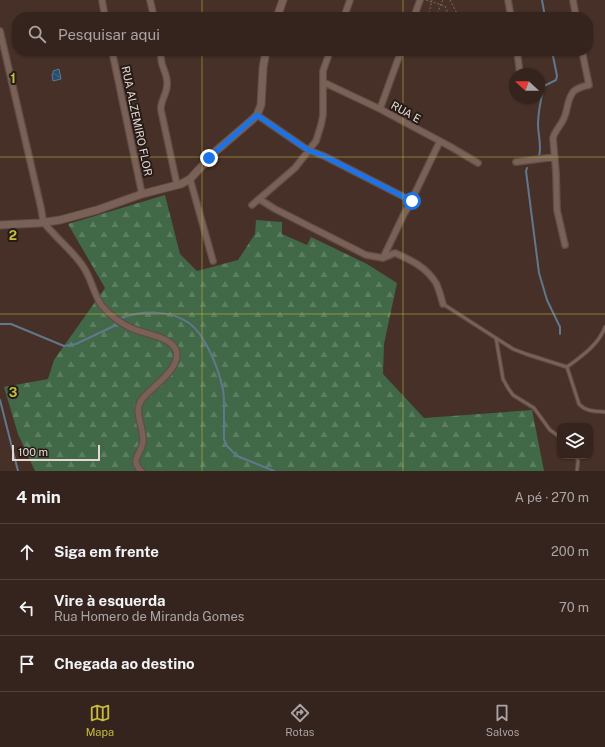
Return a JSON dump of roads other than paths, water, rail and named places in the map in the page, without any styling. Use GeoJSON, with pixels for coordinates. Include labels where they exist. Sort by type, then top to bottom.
{"type":"FeatureCollection","features":[{"type":"Feature","properties":{"kind":"street"},"geometry":{"type":"LineString","coordinates":[[102,0],[104,12]]}},
{"type":"Feature","properties":{"kind":"street"},"geometry":{"type":"LineString","coordinates":[[150,0],[153,12]]}},
{"type":"Feature","properties":{"kind":"street"},"geometry":{"type":"LineString","coordinates":[[279,12],[283,0]]}},
{"type":"Feature","properties":{"kind":"street"},"geometry":{"type":"LineString","coordinates":[[346,12],[350,0]]}},
{"type":"Feature","properties":{"kind":"street"},"geometry":{"type":"LineString","coordinates":[[416,12],[420,0]]}},
{"type":"Feature","properties":{"kind":"street"},"geometry":{"type":"LineString","coordinates":[[508,0],[510,12]]}},
{"type":"Feature","properties":{"kind":"street"},"geometry":{"type":"LineString","coordinates":[[573,0],[575,12]]}},
{"type":"Feature","properties":{"kind":"street"},"geometry":{"type":"LineString","coordinates":[[0,30],[44,222],[84,267],[97,298],[107,311],[118,321],[169,342],[176,352],[176,358],[170,371],[139,404],[138,418],[143,434],[143,441],[136,460],[137,466],[141,471]]}},
{"type":"Feature","properties":{"kind":"street","name":"RUA ALZEMIRO FLOR"},"geometry":{"type":"LineString","coordinates":[[113,56],[142,194]]}},
{"type":"Feature","properties":{"kind":"street"},"geometry":{"type":"LineString","coordinates":[[161,56],[168,84],[161,104],[161,110],[177,185]]}},
{"type":"Feature","properties":{"kind":"street"},"geometry":{"type":"LineString","coordinates":[[0,225],[60,220],[97,210],[142,194],[177,185],[190,178],[216,151],[257,115],[262,105],[263,68],[265,56]]}},
{"type":"Feature","properties":{"kind":"street"},"geometry":{"type":"LineString","coordinates":[[252,205],[295,168],[316,141],[323,115],[323,71],[328,56]]}},
{"type":"Feature","properties":{"kind":"street"},"geometry":{"type":"LineString","coordinates":[[380,109],[399,56]]}},
{"type":"Feature","properties":{"kind":"street"},"geometry":{"type":"LineString","coordinates":[[518,56],[519,68]]}},
{"type":"Feature","properties":{"kind":"street"},"geometry":{"type":"LineString","coordinates":[[565,245],[556,210],[555,156],[553,138],[554,134],[564,120],[570,99],[575,90],[589,85],[583,56]]}},
{"type":"Feature","properties":{"kind":"street","name":"RUA E"},"geometry":{"type":"LineString","coordinates":[[324,82],[380,109],[478,163]]}},
{"type":"Feature","properties":{"kind":"street"},"geometry":{"type":"LineString","coordinates":[[257,115],[308,150],[324,156],[412,201]]}},
{"type":"Feature","properties":{"kind":"street"},"geometry":{"type":"LineString","coordinates":[[383,258],[440,141]]}},
{"type":"Feature","properties":{"kind":"street"},"geometry":{"type":"LineString","coordinates":[[516,162],[555,156]]}},
{"type":"Feature","properties":{"kind":"street"},"geometry":{"type":"LineString","coordinates":[[190,178],[213,262]]}},
{"type":"Feature","properties":{"kind":"street"},"geometry":{"type":"LineString","coordinates":[[259,199],[275,209],[366,255],[383,258],[395,253],[415,262],[426,271],[436,283],[443,304]]}},
{"type":"Feature","properties":{"kind":"lane"},"geometry":{"type":"LineString","coordinates":[[443,304],[513,348],[567,367]]}},
{"type":"Feature","properties":{"kind":"lane"},"geometry":{"type":"LineString","coordinates":[[567,367],[588,350],[602,334],[605,327]]}},
{"type":"Feature","properties":{"kind":"lane"},"geometry":{"type":"LineString","coordinates":[[496,338],[503,379],[508,388],[513,394],[534,408],[550,430],[557,435]]}},
{"type":"Feature","properties":{"kind":"lane"},"geometry":{"type":"LineString","coordinates":[[567,367],[579,404],[582,408],[605,412]]}},
{"type":"Feature","properties":{"kind":"lane"},"geometry":{"type":"LineString","coordinates":[[577,459],[577,471]]}},
{"type":"Feature","properties":{"kind":"water"},"geometry":{"type":"Polygon","coordinates":[[[59,69],[61,79],[53,81],[53,71],[59,69]]]}},
{"type":"Feature","properties":{"kind":"waterway"},"geometry":{"type":"LineString","coordinates":[[542,0],[544,12]]}},
{"type":"Feature","properties":{"kind":"waterway"},"geometry":{"type":"LineString","coordinates":[[539,156],[540,148],[538,119],[544,86],[556,80],[557,76],[553,56]]}},
{"type":"Feature","properties":{"kind":"waterway"},"geometry":{"type":"LineString","coordinates":[[527,168],[526,171],[539,273],[547,300],[560,327],[560,334]]}},
{"type":"Feature","properties":{"kind":"waterway"},"geometry":{"type":"LineString","coordinates":[[121,318],[146,313],[164,313],[181,318],[189,323],[206,344],[215,363],[221,382],[224,398],[224,439],[227,446],[237,456],[274,471]]}},
{"type":"Feature","properties":{"kind":"waterway"},"geometry":{"type":"LineString","coordinates":[[0,324],[11,324],[64,346],[76,344],[116,325]]}},
{"type":"Feature","properties":{"kind":"waterway"},"geometry":{"type":"LineString","coordinates":[[0,400],[18,471]]}}]}
